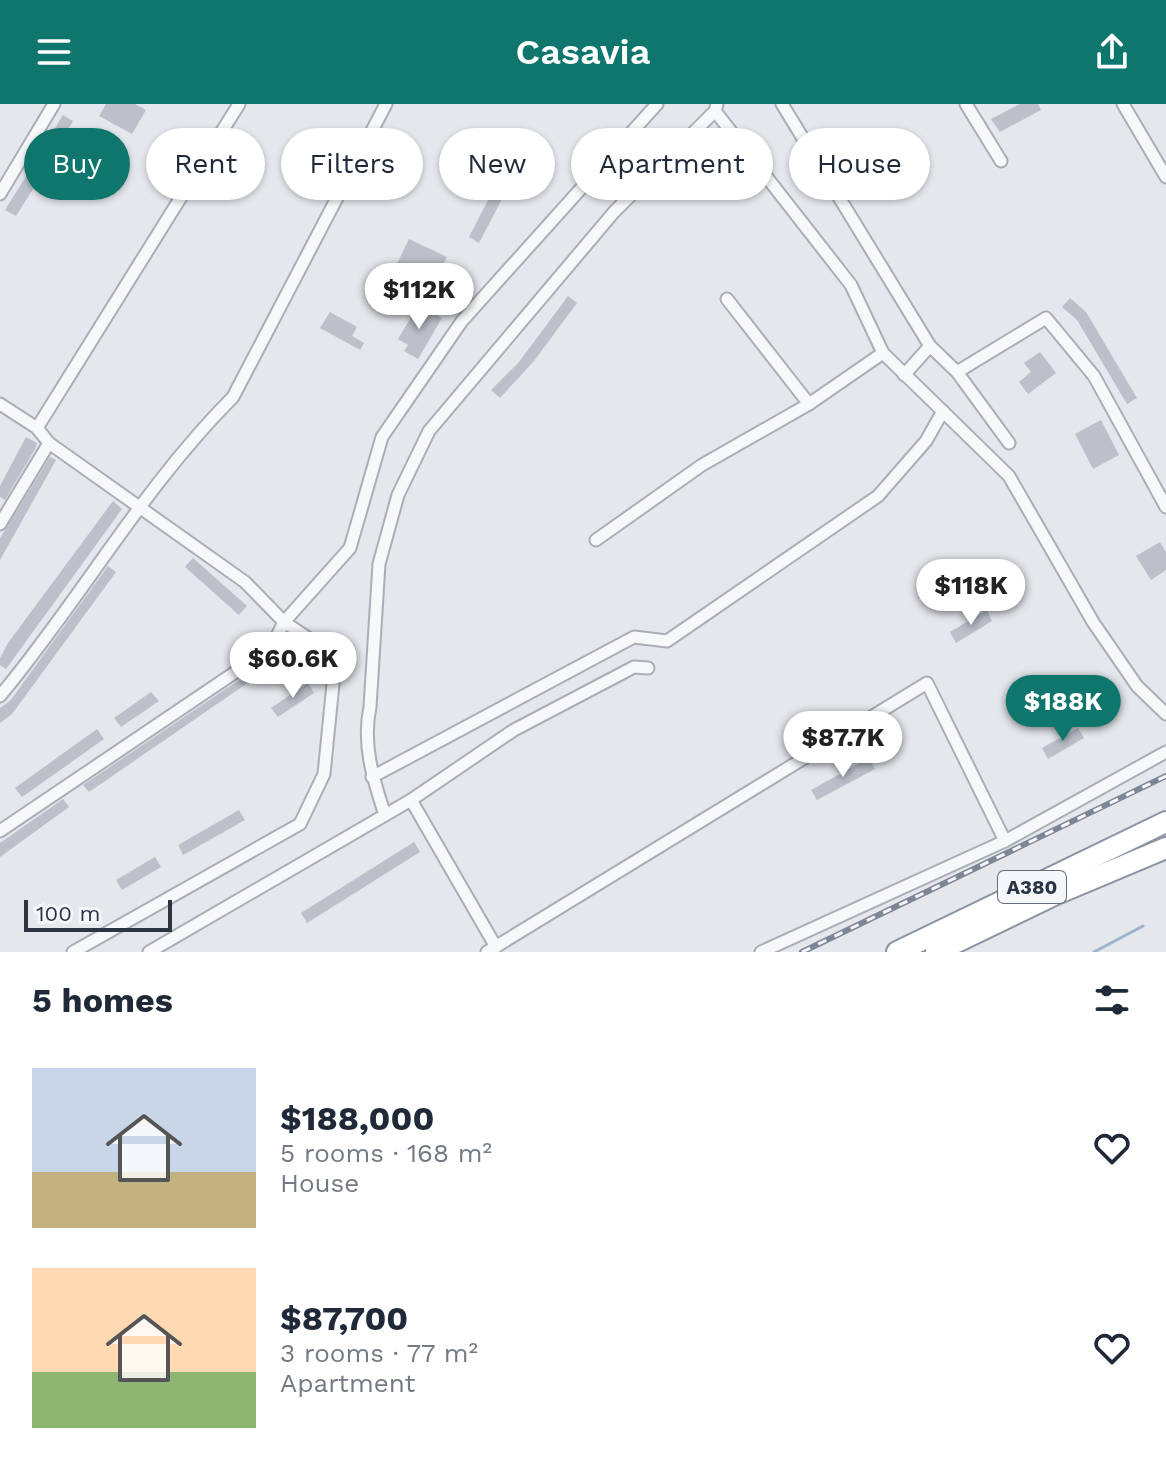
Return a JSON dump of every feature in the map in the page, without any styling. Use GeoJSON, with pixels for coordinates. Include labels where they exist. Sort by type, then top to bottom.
{"type":"FeatureCollection","features":[{"type":"Feature","properties":{"kind":"highway","name":"A380"},"geometry":{"type":"LineString","coordinates":[[897,952],[1166,822]]}},
{"type":"Feature","properties":{"kind":"highway","name":"A380"},"geometry":{"type":"LineString","coordinates":[[936,952],[1054,895],[1166,848]]}},
{"type":"Feature","properties":{"kind":"street"},"geometry":{"type":"LineString","coordinates":[[0,194],[54,104]]}},
{"type":"Feature","properties":{"kind":"street"},"geometry":{"type":"LineString","coordinates":[[37,428],[239,104]]}},
{"type":"Feature","properties":{"kind":"street"},"geometry":{"type":"LineString","coordinates":[[0,696],[138,507],[203,427],[233,397],[386,104]]}},
{"type":"Feature","properties":{"kind":"street"},"geometry":{"type":"LineString","coordinates":[[0,831],[240,669],[276,638],[284,622],[350,548],[382,437],[453,334],[657,104]]}},
{"type":"Feature","properties":{"kind":"street"},"geometry":{"type":"LineString","coordinates":[[782,104],[930,346],[957,372],[1009,443]]}},
{"type":"Feature","properties":{"kind":"street"},"geometry":{"type":"LineString","coordinates":[[966,104],[1001,161]]}},
{"type":"Feature","properties":{"kind":"street"},"geometry":{"type":"LineString","coordinates":[[1123,104],[1166,177]]}},
{"type":"Feature","properties":{"kind":"street"},"geometry":{"type":"LineString","coordinates":[[385,815],[372,777],[365,730],[370,707],[379,564],[398,495],[429,431],[614,212],[716,107],[851,285],[883,353],[1009,476],[1093,622],[1137,686],[1166,714]]}},
{"type":"Feature","properties":{"kind":"street"},"geometry":{"type":"LineString","coordinates":[[727,299],[809,404]]}},
{"type":"Feature","properties":{"kind":"street"},"geometry":{"type":"LineString","coordinates":[[957,372],[1046,318],[1094,376],[1166,507]]}},
{"type":"Feature","properties":{"kind":"street"},"geometry":{"type":"LineString","coordinates":[[904,375],[930,346]]}},
{"type":"Feature","properties":{"kind":"street"},"geometry":{"type":"LineString","coordinates":[[596,540],[702,465],[809,404],[883,353]]}},
{"type":"Feature","properties":{"kind":"street"},"geometry":{"type":"LineString","coordinates":[[0,404],[37,428],[49,443],[245,582],[284,622],[332,659],[333,684],[324,774],[300,824],[73,952]]}},
{"type":"Feature","properties":{"kind":"street"},"geometry":{"type":"LineString","coordinates":[[372,777],[634,637],[667,641],[878,496],[926,441],[943,411]]}},
{"type":"Feature","properties":{"kind":"street"},"geometry":{"type":"LineString","coordinates":[[0,524],[49,443]]}},
{"type":"Feature","properties":{"kind":"street"},"geometry":{"type":"LineString","coordinates":[[149,952],[411,800],[514,730],[634,667],[648,668]]}},
{"type":"Feature","properties":{"kind":"street"},"geometry":{"type":"LineString","coordinates":[[411,800],[491,949],[927,683],[1005,841]]}},
{"type":"Feature","properties":{"kind":"street"},"geometry":{"type":"LineString","coordinates":[[761,952],[1005,841],[1166,752]]}},
{"type":"Feature","properties":{"kind":"building"},"geometry":{"type":"Polygon","coordinates":[[[106,104],[135,104],[146,110],[132,134],[130,128],[121,128],[99,116],[106,104]]]}},
{"type":"Feature","properties":{"kind":"building"},"geometry":{"type":"Polygon","coordinates":[[[1020,104],[1038,104],[1041,110],[1000,132],[991,119],[1020,104]]]}},
{"type":"Feature","properties":{"kind":"building"},"geometry":{"type":"Polygon","coordinates":[[[63,115],[73,121],[69,128],[55,128],[63,115]]]}},
{"type":"Feature","properties":{"kind":"building"},"geometry":{"type":"Polygon","coordinates":[[[24,180],[26,200],[16,216],[5,210],[24,180]]]}},
{"type":"Feature","properties":{"kind":"building"},"geometry":{"type":"Polygon","coordinates":[[[488,200],[502,200],[479,243],[469,237],[488,200]]]}},
{"type":"Feature","properties":{"kind":"building"},"geometry":{"type":"Polygon","coordinates":[[[409,239],[447,257],[443,264],[461,274],[453,288],[436,279],[431,288],[394,270],[409,239]]]}},
{"type":"Feature","properties":{"kind":"building"},"geometry":{"type":"Polygon","coordinates":[[[568,296],[577,303],[534,361],[500,398],[491,390],[519,362],[568,296]]]}},
{"type":"Feature","properties":{"kind":"building"},"geometry":{"type":"Polygon","coordinates":[[[1070,298],[1086,312],[1137,398],[1127,404],[1077,320],[1062,307],[1070,298]]]}},
{"type":"Feature","properties":{"kind":"building"},"geometry":{"type":"Polygon","coordinates":[[[419,304],[442,318],[418,359],[404,351],[408,345],[398,339],[419,304]]]}},
{"type":"Feature","properties":{"kind":"building"},"geometry":{"type":"Polygon","coordinates":[[[330,312],[357,327],[352,336],[364,343],[360,350],[320,328],[330,312]]]}},
{"type":"Feature","properties":{"kind":"building"},"geometry":{"type":"Polygon","coordinates":[[[1040,352],[1056,373],[1028,394],[1019,382],[1031,372],[1024,363],[1040,352]]]}},
{"type":"Feature","properties":{"kind":"building"},"geometry":{"type":"Polygon","coordinates":[[[1101,420],[1119,455],[1093,469],[1075,434],[1101,420]]]}},
{"type":"Feature","properties":{"kind":"building"},"geometry":{"type":"Polygon","coordinates":[[[26,437],[37,443],[35,449],[5,500],[0,497],[0,486],[26,437]]]}},
{"type":"Feature","properties":{"kind":"building"},"geometry":{"type":"Polygon","coordinates":[[[50,457],[56,460],[0,560],[0,538],[50,457]]]}},
{"type":"Feature","properties":{"kind":"building"},"geometry":{"type":"Polygon","coordinates":[[[113,501],[122,509],[6,669],[0,665],[0,658],[8,643],[113,501]]]}},
{"type":"Feature","properties":{"kind":"building"},"geometry":{"type":"Polygon","coordinates":[[[1160,542],[1166,552],[1166,570],[1151,580],[1136,556],[1160,542]]]}},
{"type":"Feature","properties":{"kind":"building"},"geometry":{"type":"Polygon","coordinates":[[[193,558],[247,606],[239,615],[185,567],[193,558]]]}},
{"type":"Feature","properties":{"kind":"building"},"geometry":{"type":"Polygon","coordinates":[[[108,566],[116,572],[12,714],[0,723],[0,708],[10,701],[108,566]]]}},
{"type":"Feature","properties":{"kind":"building"},"geometry":{"type":"Polygon","coordinates":[[[987,610],[992,621],[956,643],[950,632],[987,610]]]}},
{"type":"Feature","properties":{"kind":"building"},"geometry":{"type":"Polygon","coordinates":[[[290,636],[300,643],[290,654],[89,792],[83,785],[245,676],[290,636]]]}},
{"type":"Feature","properties":{"kind":"building"},"geometry":{"type":"Polygon","coordinates":[[[308,683],[314,693],[278,717],[271,708],[308,683]]]}},
{"type":"Feature","properties":{"kind":"building"},"geometry":{"type":"Polygon","coordinates":[[[1075,683],[1091,708],[1074,718],[1069,709],[1049,720],[1042,706],[1075,683]]]}},
{"type":"Feature","properties":{"kind":"building"},"geometry":{"type":"Polygon","coordinates":[[[151,692],[159,701],[121,727],[114,718],[151,692]]]}},
{"type":"Feature","properties":{"kind":"building"},"geometry":{"type":"Polygon","coordinates":[[[1078,728],[1084,738],[1048,759],[1042,748],[1078,728]]]}},
{"type":"Feature","properties":{"kind":"building"},"geometry":{"type":"Polygon","coordinates":[[[97,729],[104,739],[22,797],[15,788],[97,729]]]}},
{"type":"Feature","properties":{"kind":"building"},"geometry":{"type":"Polygon","coordinates":[[[869,758],[875,769],[817,800],[811,790],[869,758]]]}},
{"type":"Feature","properties":{"kind":"building"},"geometry":{"type":"Polygon","coordinates":[[[63,799],[69,807],[0,857],[0,843],[63,799]]]}},
{"type":"Feature","properties":{"kind":"building"},"geometry":{"type":"Polygon","coordinates":[[[239,810],[245,820],[183,855],[178,845],[239,810]]]}},
{"type":"Feature","properties":{"kind":"building"},"geometry":{"type":"Polygon","coordinates":[[[414,842],[420,852],[307,923],[301,913],[414,842]]]}},
{"type":"Feature","properties":{"kind":"building"},"geometry":{"type":"Polygon","coordinates":[[[155,857],[161,867],[122,890],[116,880],[155,857]]]}},
{"type":"Feature","properties":{"kind":"waterway"},"geometry":{"type":"LineString","coordinates":[[1094,952],[1143,926]]}},
{"type":"Feature","properties":{"kind":"railway"},"geometry":{"type":"LineString","coordinates":[[802,952],[1166,776]]}}]}
